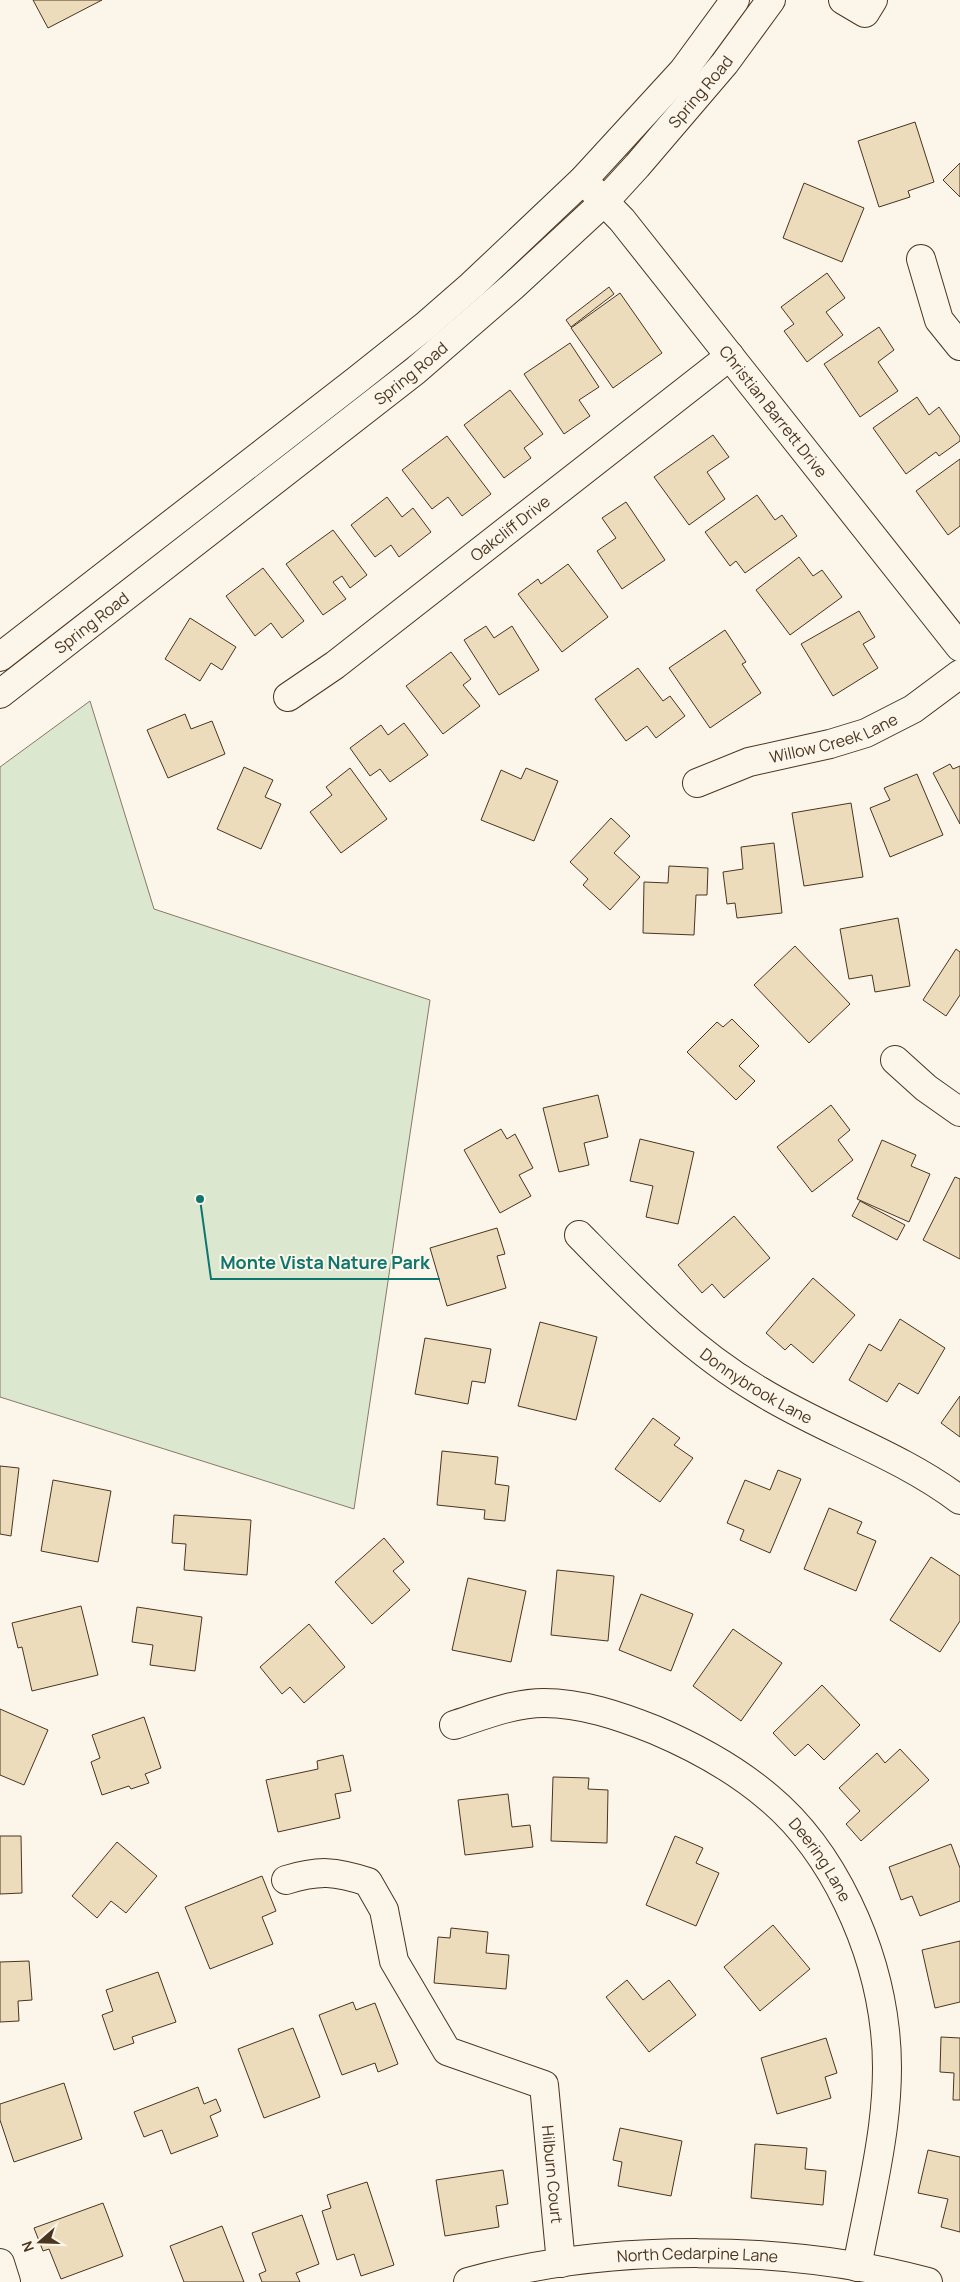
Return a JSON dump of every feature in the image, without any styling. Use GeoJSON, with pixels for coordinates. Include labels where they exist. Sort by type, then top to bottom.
{"type":"FeatureCollection","features":[{"type":"Feature","properties":{"kind":"street","name":"Spring Road"},"geometry":{"type":"LineString","coordinates":[[0,657],[425,326],[584,180],[683,71],[735,0]]}},
{"type":"Feature","properties":{"kind":"street","name":"Spring Road"},"geometry":{"type":"LineString","coordinates":[[0,694],[415,371],[512,287],[605,201],[725,63],[772,0]]}},
{"type":"Feature","properties":{"kind":"street"},"geometry":{"type":"LineString","coordinates":[[843,0],[865,12],[873,0]]}},
{"type":"Feature","properties":{"kind":"street","name":"Christian Barrett Drive"},"geometry":{"type":"LineString","coordinates":[[584,180],[605,201],[730,356],[960,648]]}},
{"type":"Feature","properties":{"kind":"street"},"geometry":{"type":"LineString","coordinates":[[921,259],[940,320],[960,346]]}},
{"type":"Feature","properties":{"kind":"street","name":"Oakcliff Drive"},"geometry":{"type":"LineString","coordinates":[[288,697],[335,665],[730,356]]}},
{"type":"Feature","properties":{"kind":"street","name":"Willow Creek Lane"},"geometry":{"type":"LineString","coordinates":[[697,783],[748,762],[830,744],[866,733],[913,709],[960,674]]}},
{"type":"Feature","properties":{"kind":"street"},"geometry":{"type":"LineString","coordinates":[[895,1060],[926,1088],[960,1112]]}},
{"type":"Feature","properties":{"kind":"street","name":"Donnybrook Lane"},"geometry":{"type":"LineString","coordinates":[[580,1235],[655,1312],[727,1370],[818,1423],[905,1463],[935,1481],[960,1500]]}},
{"type":"Feature","properties":{"kind":"street","name":"Deering Lane"},"geometry":{"type":"LineString","coordinates":[[454,1725],[502,1710],[543,1703],[588,1708],[637,1723],[682,1741],[749,1781],[770,1798],[817,1852],[858,1925],[865,1942],[885,2031],[887,2076],[880,2138],[857,2267]]}},
{"type":"Feature","properties":{"kind":"street","name":"Hilburn Court"},"geometry":{"type":"LineString","coordinates":[[286,1880],[307,1874],[340,1873],[368,1882],[384,1910],[394,1960],[447,2051],[544,2085],[561,2262]]}},
{"type":"Feature","properties":{"kind":"street","name":"North Cedarpine Lane"},"geometry":{"type":"LineString","coordinates":[[468,2282],[561,2262],[629,2255],[695,2253],[760,2256],[857,2267],[928,2282]]}},
{"type":"Feature","properties":{"kind":"street"},"geometry":{"type":"LineString","coordinates":[[0,2263],[6,2282]]}},
{"type":"Feature","properties":{"kind":"green space"},"geometry":{"type":"Polygon","coordinates":[[[90,701],[154,909],[430,1000],[354,1509],[0,1397],[0,767],[90,701]]]}},
{"type":"Feature","properties":{"kind":"building"},"geometry":{"type":"Polygon","coordinates":[[[33,0],[102,0],[48,28],[33,0]]]}},
{"type":"Feature","properties":{"kind":"building"},"geometry":{"type":"Polygon","coordinates":[[[915,122],[934,182],[908,191],[910,197],[879,207],[858,141],[915,122]]]}},
{"type":"Feature","properties":{"kind":"building"},"geometry":{"type":"Polygon","coordinates":[[[960,163],[960,197],[943,180],[960,163]]]}},
{"type":"Feature","properties":{"kind":"building"},"geometry":{"type":"Polygon","coordinates":[[[804,183],[864,208],[842,262],[783,238],[804,183]]]}},
{"type":"Feature","properties":{"kind":"building"},"geometry":{"type":"Polygon","coordinates":[[[827,273],[845,298],[826,312],[843,335],[807,362],[784,331],[794,324],[781,307],[827,273]]]}},
{"type":"Feature","properties":{"kind":"building"},"geometry":{"type":"Polygon","coordinates":[[[609,287],[614,294],[571,327],[566,320],[609,287]]]}},
{"type":"Feature","properties":{"kind":"building"},"geometry":{"type":"Polygon","coordinates":[[[620,293],[662,353],[613,388],[571,328],[620,293]]]}},
{"type":"Feature","properties":{"kind":"building"},"geometry":{"type":"Polygon","coordinates":[[[879,327],[894,350],[878,362],[898,391],[860,417],[824,364],[879,327]]]}},
{"type":"Feature","properties":{"kind":"building"},"geometry":{"type":"Polygon","coordinates":[[[570,343],[599,387],[579,400],[590,416],[564,434],[524,374],[570,343]]]}},
{"type":"Feature","properties":{"kind":"building"},"geometry":{"type":"Polygon","coordinates":[[[510,390],[543,434],[524,448],[531,458],[504,478],[464,425],[510,390]]]}},
{"type":"Feature","properties":{"kind":"building"},"geometry":{"type":"Polygon","coordinates":[[[917,397],[929,415],[939,407],[960,437],[960,441],[939,456],[936,452],[906,474],[873,428],[917,397]]]}},
{"type":"Feature","properties":{"kind":"building"},"geometry":{"type":"Polygon","coordinates":[[[713,435],[729,457],[707,472],[725,499],[689,525],[654,477],[713,435]]]}},
{"type":"Feature","properties":{"kind":"building"},"geometry":{"type":"Polygon","coordinates":[[[447,436],[491,494],[462,516],[448,497],[432,509],[402,470],[447,436]]]}},
{"type":"Feature","properties":{"kind":"building"},"geometry":{"type":"Polygon","coordinates":[[[960,459],[960,526],[948,535],[916,491],[960,459]]]}},
{"type":"Feature","properties":{"kind":"building"},"geometry":{"type":"Polygon","coordinates":[[[757,495],[775,520],[782,515],[797,536],[745,573],[736,561],[730,566],[705,532],[757,495]]]}},
{"type":"Feature","properties":{"kind":"building"},"geometry":{"type":"Polygon","coordinates":[[[387,497],[402,517],[413,508],[431,532],[399,557],[391,545],[375,557],[351,525],[387,497]]]}},
{"type":"Feature","properties":{"kind":"building"},"geometry":{"type":"Polygon","coordinates":[[[626,502],[665,560],[622,589],[597,551],[616,538],[602,518],[626,502]]]}},
{"type":"Feature","properties":{"kind":"building"},"geometry":{"type":"Polygon","coordinates":[[[333,530],[367,575],[350,588],[342,576],[333,582],[346,599],[323,615],[286,564],[333,530]]]}},
{"type":"Feature","properties":{"kind":"building"},"geometry":{"type":"Polygon","coordinates":[[[799,557],[813,576],[822,570],[842,597],[790,635],[756,590],[799,557]]]}},
{"type":"Feature","properties":{"kind":"building"},"geometry":{"type":"Polygon","coordinates":[[[568,564],[608,617],[562,652],[518,594],[538,579],[541,584],[568,564]]]}},
{"type":"Feature","properties":{"kind":"building"},"geometry":{"type":"Polygon","coordinates":[[[263,568],[304,621],[282,638],[271,623],[255,636],[226,596],[263,568]]]}},
{"type":"Feature","properties":{"kind":"building"},"geometry":{"type":"Polygon","coordinates":[[[859,611],[875,637],[863,644],[878,668],[833,696],[801,644],[859,611]]]}},
{"type":"Feature","properties":{"kind":"building"},"geometry":{"type":"Polygon","coordinates":[[[190,618],[236,647],[222,670],[211,663],[200,681],[165,659],[190,618]]]}},
{"type":"Feature","properties":{"kind":"building"},"geometry":{"type":"Polygon","coordinates":[[[486,626],[494,638],[512,626],[539,670],[499,695],[464,640],[486,626]]]}},
{"type":"Feature","properties":{"kind":"building"},"geometry":{"type":"Polygon","coordinates":[[[725,630],[746,662],[742,664],[761,693],[710,728],[669,668],[725,630]]]}},
{"type":"Feature","properties":{"kind":"building"},"geometry":{"type":"Polygon","coordinates":[[[451,652],[471,679],[463,685],[480,706],[443,734],[406,686],[451,652]]]}},
{"type":"Feature","properties":{"kind":"building"},"geometry":{"type":"Polygon","coordinates":[[[638,668],[663,701],[670,696],[685,716],[656,738],[647,726],[626,741],[595,699],[638,668]]]}},
{"type":"Feature","properties":{"kind":"building"},"geometry":{"type":"Polygon","coordinates":[[[185,714],[191,729],[212,721],[225,754],[168,778],[147,730],[185,714]]]}},
{"type":"Feature","properties":{"kind":"building"},"geometry":{"type":"Polygon","coordinates":[[[404,723],[428,755],[390,782],[380,769],[370,776],[350,748],[381,725],[388,735],[404,723]]]}},
{"type":"Feature","properties":{"kind":"building"},"geometry":{"type":"Polygon","coordinates":[[[950,764],[953,769],[960,766],[960,824],[933,773],[950,764]]]}},
{"type":"Feature","properties":{"kind":"building"},"geometry":{"type":"Polygon","coordinates":[[[244,767],[273,780],[265,797],[281,804],[261,849],[217,829],[244,767]]]}},
{"type":"Feature","properties":{"kind":"building"},"geometry":{"type":"Polygon","coordinates":[[[350,768],[387,819],[341,853],[310,812],[332,795],[326,787],[350,768]]]}},
{"type":"Feature","properties":{"kind":"building"},"geometry":{"type":"Polygon","coordinates":[[[526,768],[558,781],[534,841],[481,820],[501,770],[521,779],[526,768]]]}},
{"type":"Feature","properties":{"kind":"building"},"geometry":{"type":"Polygon","coordinates":[[[917,774],[943,835],[890,857],[870,808],[890,800],[884,788],[917,774]]]}},
{"type":"Feature","properties":{"kind":"building"},"geometry":{"type":"Polygon","coordinates":[[[851,803],[863,877],[804,886],[792,813],[851,803]]]}},
{"type":"Feature","properties":{"kind":"building"},"geometry":{"type":"Polygon","coordinates":[[[611,818],[630,836],[614,853],[640,877],[610,910],[583,885],[588,879],[570,862],[611,818]]]}},
{"type":"Feature","properties":{"kind":"building"},"geometry":{"type":"Polygon","coordinates":[[[774,843],[782,913],[737,918],[735,903],[727,904],[723,872],[743,869],[741,847],[774,843]]]}},
{"type":"Feature","properties":{"kind":"building"},"geometry":{"type":"Polygon","coordinates":[[[669,866],[708,868],[707,895],[696,895],[694,935],[643,933],[644,882],[668,883],[669,866]]]}},
{"type":"Feature","properties":{"kind":"building"},"geometry":{"type":"Polygon","coordinates":[[[898,918],[910,986],[875,992],[872,975],[849,979],[840,929],[898,918]]]}},
{"type":"Feature","properties":{"kind":"building"},"geometry":{"type":"Polygon","coordinates":[[[795,946],[850,1004],[809,1043],[754,985],[795,946]]]}},
{"type":"Feature","properties":{"kind":"building"},"geometry":{"type":"Polygon","coordinates":[[[956,949],[960,952],[960,995],[946,1016],[923,1000],[956,949]]]}},
{"type":"Feature","properties":{"kind":"building"},"geometry":{"type":"Polygon","coordinates":[[[732,1019],[759,1046],[739,1066],[755,1081],[736,1100],[687,1052],[717,1022],[723,1027],[732,1019]]]}},
{"type":"Feature","properties":{"kind":"building"},"geometry":{"type":"Polygon","coordinates":[[[598,1095],[608,1137],[584,1143],[589,1165],[559,1172],[543,1108],[598,1095]]]}},
{"type":"Feature","properties":{"kind":"building"},"geometry":{"type":"Polygon","coordinates":[[[831,1105],[850,1130],[838,1140],[853,1160],[812,1192],[777,1147],[831,1105]]]}},
{"type":"Feature","properties":{"kind":"building"},"geometry":{"type":"Polygon","coordinates":[[[501,1129],[507,1139],[515,1134],[533,1168],[519,1175],[531,1196],[500,1213],[464,1150],[501,1129]]]}},
{"type":"Feature","properties":{"kind":"building"},"geometry":{"type":"Polygon","coordinates":[[[640,1139],[694,1152],[678,1224],[646,1217],[653,1186],[630,1181],[640,1139]]]}},
{"type":"Feature","properties":{"kind":"building"},"geometry":{"type":"Polygon","coordinates":[[[882,1140],[916,1155],[911,1166],[930,1174],[909,1222],[857,1199],[882,1140]]]}},
{"type":"Feature","properties":{"kind":"building"},"geometry":{"type":"Polygon","coordinates":[[[955,1177],[960,1179],[960,1259],[923,1240],[955,1177]]]}},
{"type":"Feature","properties":{"kind":"building"},"geometry":{"type":"Polygon","coordinates":[[[860,1201],[905,1225],[897,1240],[852,1216],[860,1201]]]}},
{"type":"Feature","properties":{"kind":"building"},"geometry":{"type":"Polygon","coordinates":[[[734,1216],[770,1258],[724,1298],[712,1284],[702,1293],[678,1265],[734,1216]]]}},
{"type":"Feature","properties":{"kind":"building"},"geometry":{"type":"Polygon","coordinates":[[[497,1228],[505,1254],[497,1256],[506,1288],[447,1306],[430,1248],[497,1228]]]}},
{"type":"Feature","properties":{"kind":"building"},"geometry":{"type":"Polygon","coordinates":[[[813,1278],[855,1315],[813,1363],[791,1344],[785,1350],[766,1333],[813,1278]]]}},
{"type":"Feature","properties":{"kind":"building"},"geometry":{"type":"Polygon","coordinates":[[[900,1319],[945,1348],[918,1394],[899,1383],[887,1402],[849,1380],[869,1344],[881,1351],[900,1319]]]}},
{"type":"Feature","properties":{"kind":"building"},"geometry":{"type":"Polygon","coordinates":[[[540,1322],[597,1337],[576,1420],[518,1406],[540,1322]]]}},
{"type":"Feature","properties":{"kind":"building"},"geometry":{"type":"Polygon","coordinates":[[[425,1338],[491,1349],[485,1383],[472,1381],[468,1404],[415,1394],[425,1338]]]}},
{"type":"Feature","properties":{"kind":"building"},"geometry":{"type":"Polygon","coordinates":[[[960,1396],[960,1437],[941,1423],[960,1396]]]}},
{"type":"Feature","properties":{"kind":"building"},"geometry":{"type":"Polygon","coordinates":[[[653,1418],[680,1438],[674,1445],[693,1458],[660,1502],[615,1469],[653,1418]]]}},
{"type":"Feature","properties":{"kind":"building"},"geometry":{"type":"Polygon","coordinates":[[[442,1451],[498,1457],[495,1484],[509,1486],[505,1521],[484,1519],[485,1510],[437,1505],[442,1451]]]}},
{"type":"Feature","properties":{"kind":"building"},"geometry":{"type":"Polygon","coordinates":[[[0,1466],[19,1468],[11,1536],[0,1534],[0,1466]]]}},
{"type":"Feature","properties":{"kind":"building"},"geometry":{"type":"Polygon","coordinates":[[[778,1470],[801,1479],[770,1553],[740,1540],[744,1530],[727,1523],[745,1480],[770,1490],[778,1470]]]}},
{"type":"Feature","properties":{"kind":"building"},"geometry":{"type":"Polygon","coordinates":[[[53,1480],[111,1491],[98,1562],[41,1551],[53,1480]]]}},
{"type":"Feature","properties":{"kind":"building"},"geometry":{"type":"Polygon","coordinates":[[[829,1508],[862,1522],[857,1533],[876,1541],[856,1591],[804,1569],[829,1508]]]}},
{"type":"Feature","properties":{"kind":"building"},"geometry":{"type":"Polygon","coordinates":[[[174,1515],[251,1520],[247,1575],[184,1570],[186,1544],[172,1543],[174,1515]]]}},
{"type":"Feature","properties":{"kind":"building"},"geometry":{"type":"Polygon","coordinates":[[[384,1538],[404,1562],[393,1571],[410,1590],[372,1624],[335,1582],[384,1538]]]}},
{"type":"Feature","properties":{"kind":"building"},"geometry":{"type":"Polygon","coordinates":[[[931,1557],[960,1576],[960,1621],[940,1652],[890,1620],[931,1557]]]}},
{"type":"Feature","properties":{"kind":"building"},"geometry":{"type":"Polygon","coordinates":[[[557,1570],[614,1576],[608,1641],[551,1635],[557,1570]]]}},
{"type":"Feature","properties":{"kind":"building"},"geometry":{"type":"Polygon","coordinates":[[[468,1578],[526,1591],[511,1662],[452,1650],[468,1578]]]}},
{"type":"Feature","properties":{"kind":"building"},"geometry":{"type":"Polygon","coordinates":[[[641,1594],[693,1614],[671,1671],[619,1650],[641,1594]]]}},
{"type":"Feature","properties":{"kind":"building"},"geometry":{"type":"Polygon","coordinates":[[[81,1606],[98,1675],[32,1691],[22,1647],[18,1648],[12,1623],[81,1606]]]}},
{"type":"Feature","properties":{"kind":"building"},"geometry":{"type":"Polygon","coordinates":[[[137,1607],[202,1617],[195,1671],[150,1665],[153,1645],[132,1642],[137,1607]]]}},
{"type":"Feature","properties":{"kind":"building"},"geometry":{"type":"Polygon","coordinates":[[[309,1624],[345,1667],[304,1703],[290,1687],[282,1694],[260,1667],[309,1624]]]}},
{"type":"Feature","properties":{"kind":"building"},"geometry":{"type":"Polygon","coordinates":[[[733,1629],[782,1663],[741,1721],[693,1686],[733,1629]]]}},
{"type":"Feature","properties":{"kind":"building"},"geometry":{"type":"Polygon","coordinates":[[[822,1685],[860,1725],[824,1760],[808,1744],[795,1756],[773,1733],[822,1685]]]}},
{"type":"Feature","properties":{"kind":"building"},"geometry":{"type":"Polygon","coordinates":[[[0,1709],[48,1730],[24,1785],[0,1775],[0,1709]]]}},
{"type":"Feature","properties":{"kind":"building"},"geometry":{"type":"Polygon","coordinates":[[[144,1717],[161,1768],[145,1774],[149,1783],[131,1789],[129,1786],[102,1795],[91,1762],[100,1758],[92,1735],[144,1717]]]}},
{"type":"Feature","properties":{"kind":"building"},"geometry":{"type":"Polygon","coordinates":[[[900,1749],[929,1780],[861,1841],[846,1824],[860,1811],[839,1788],[877,1753],[885,1763],[900,1749]]]}},
{"type":"Feature","properties":{"kind":"building"},"geometry":{"type":"Polygon","coordinates":[[[343,1755],[351,1791],[335,1794],[340,1818],[278,1832],[266,1780],[318,1769],[317,1761],[343,1755]]]}},
{"type":"Feature","properties":{"kind":"building"},"geometry":{"type":"Polygon","coordinates":[[[553,1777],[589,1778],[588,1789],[608,1790],[607,1843],[551,1841],[553,1777]]]}},
{"type":"Feature","properties":{"kind":"building"},"geometry":{"type":"Polygon","coordinates":[[[508,1794],[512,1827],[530,1825],[533,1847],[465,1855],[458,1800],[508,1794]]]}},
{"type":"Feature","properties":{"kind":"building"},"geometry":{"type":"Polygon","coordinates":[[[0,1836],[21,1836],[22,1893],[0,1894],[0,1836]]]}},
{"type":"Feature","properties":{"kind":"building"},"geometry":{"type":"Polygon","coordinates":[[[675,1836],[703,1848],[696,1863],[719,1873],[696,1926],[646,1905],[675,1836]]]}},
{"type":"Feature","properties":{"kind":"building"},"geometry":{"type":"Polygon","coordinates":[[[117,1842],[157,1876],[126,1913],[111,1901],[97,1918],[72,1896],[117,1842]]]}},
{"type":"Feature","properties":{"kind":"building"},"geometry":{"type":"Polygon","coordinates":[[[951,1844],[960,1868],[960,1901],[920,1916],[912,1896],[901,1900],[889,1867],[951,1844]]]}},
{"type":"Feature","properties":{"kind":"building"},"geometry":{"type":"Polygon","coordinates":[[[262,1876],[276,1911],[262,1917],[273,1944],[210,1969],[185,1907],[262,1876]]]}},
{"type":"Feature","properties":{"kind":"building"},"geometry":{"type":"Polygon","coordinates":[[[773,1925],[810,1969],[760,2011],[724,1967],[773,1925]]]}},
{"type":"Feature","properties":{"kind":"building"},"geometry":{"type":"Polygon","coordinates":[[[451,1928],[488,1932],[486,1953],[509,1955],[506,1989],[434,1983],[438,1937],[450,1938],[451,1928]]]}},
{"type":"Feature","properties":{"kind":"building"},"geometry":{"type":"Polygon","coordinates":[[[960,1941],[960,2002],[935,2008],[922,1950],[960,1941]]]}},
{"type":"Feature","properties":{"kind":"building"},"geometry":{"type":"Polygon","coordinates":[[[29,1961],[32,2000],[18,2001],[19,2021],[0,2022],[0,1962],[29,1961]]]}},
{"type":"Feature","properties":{"kind":"building"},"geometry":{"type":"Polygon","coordinates":[[[158,1972],[176,2022],[132,2037],[134,2043],[114,2050],[102,2015],[113,2011],[106,1990],[158,1972]]]}},
{"type":"Feature","properties":{"kind":"building"},"geometry":{"type":"Polygon","coordinates":[[[627,1980],[643,2000],[669,1980],[696,2015],[649,2052],[606,1997],[627,1980]]]}},
{"type":"Feature","properties":{"kind":"building"},"geometry":{"type":"Polygon","coordinates":[[[353,2002],[356,2010],[375,2003],[398,2064],[378,2072],[375,2063],[342,2075],[319,2015],[353,2002]]]}},
{"type":"Feature","properties":{"kind":"building"},"geometry":{"type":"Polygon","coordinates":[[[293,2028],[320,2097],[264,2118],[238,2049],[293,2028]]]}},
{"type":"Feature","properties":{"kind":"building"},"geometry":{"type":"Polygon","coordinates":[[[941,2037],[960,2038],[960,2100],[953,2100],[954,2073],[940,2072],[941,2037]]]}},
{"type":"Feature","properties":{"kind":"building"},"geometry":{"type":"Polygon","coordinates":[[[826,2038],[837,2073],[825,2077],[831,2098],[777,2114],[761,2058],[826,2038]]]}},
{"type":"Feature","properties":{"kind":"building"},"geometry":{"type":"Polygon","coordinates":[[[64,2083],[82,2139],[14,2162],[0,2120],[0,2104],[64,2083]]]}},
{"type":"Feature","properties":{"kind":"building"},"geometry":{"type":"Polygon","coordinates":[[[198,2087],[204,2104],[216,2099],[221,2111],[210,2116],[218,2136],[171,2154],[162,2130],[144,2137],[134,2112],[198,2087]]]}},
{"type":"Feature","properties":{"kind":"building"},"geometry":{"type":"Polygon","coordinates":[[[620,2128],[682,2141],[671,2196],[618,2186],[622,2162],[613,2160],[620,2128]]]}},
{"type":"Feature","properties":{"kind":"building"},"geometry":{"type":"Polygon","coordinates":[[[755,2144],[807,2148],[805,2169],[826,2171],[823,2205],[751,2198],[755,2144]]]}},
{"type":"Feature","properties":{"kind":"building"},"geometry":{"type":"Polygon","coordinates":[[[928,2150],[960,2157],[960,2232],[941,2227],[948,2199],[918,2193],[928,2150]]]}},
{"type":"Feature","properties":{"kind":"building"},"geometry":{"type":"Polygon","coordinates":[[[503,2170],[508,2204],[496,2206],[499,2227],[445,2236],[436,2180],[503,2170]]]}},
{"type":"Feature","properties":{"kind":"building"},"geometry":{"type":"Polygon","coordinates":[[[367,2182],[394,2265],[361,2276],[354,2254],[337,2260],[322,2211],[331,2208],[327,2195],[367,2182]]]}},
{"type":"Feature","properties":{"kind":"building"},"geometry":{"type":"Polygon","coordinates":[[[103,2203],[123,2256],[61,2279],[49,2249],[43,2251],[34,2228],[103,2203]]]}},
{"type":"Feature","properties":{"kind":"building"},"geometry":{"type":"Polygon","coordinates":[[[302,2215],[319,2264],[296,2273],[300,2282],[262,2282],[259,2274],[266,2271],[252,2233],[302,2215]]]}},
{"type":"Feature","properties":{"kind":"building"},"geometry":{"type":"Polygon","coordinates":[[[222,2226],[244,2282],[184,2282],[170,2246],[222,2226]]]}},
{"type":"Feature","properties":{"kind":"place","name":"Monte Vista Nature Park"},"geometry":{"type":"Point","coordinates":[200,1199]}}]}
